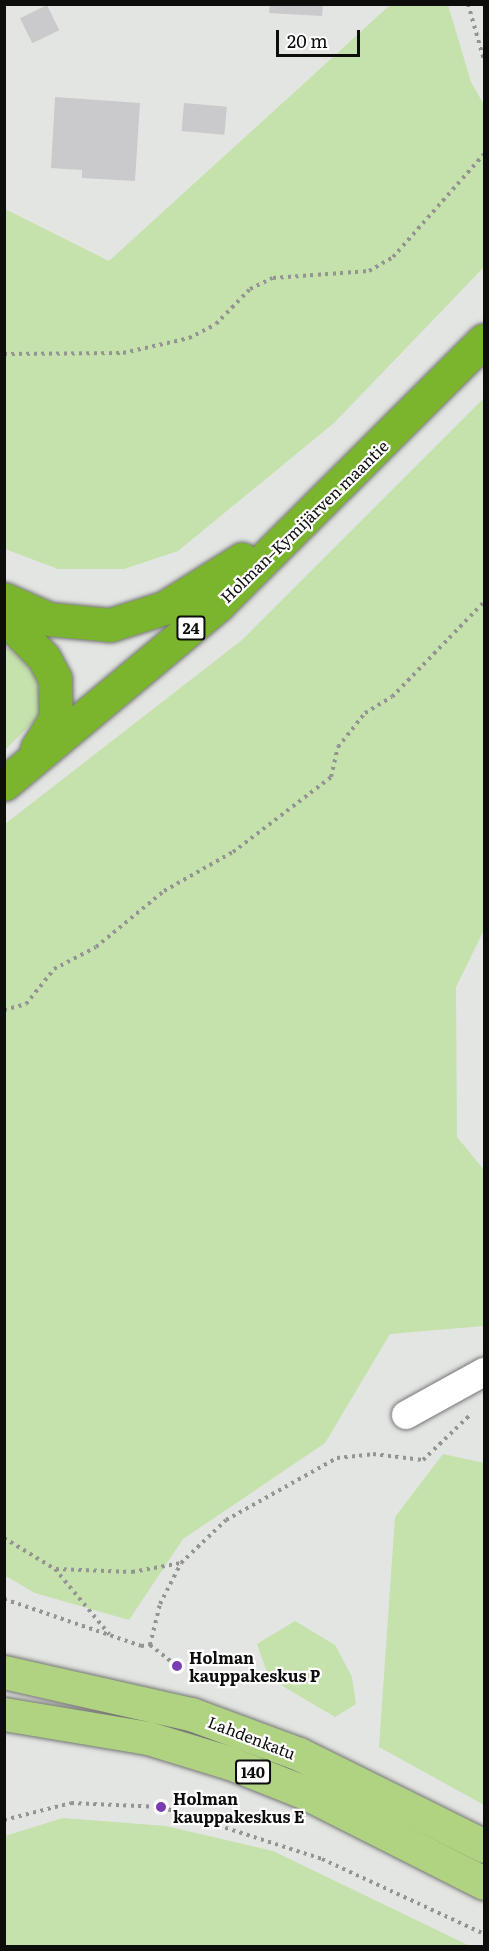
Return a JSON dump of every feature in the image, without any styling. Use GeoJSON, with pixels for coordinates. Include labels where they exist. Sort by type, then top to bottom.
{"type":"FeatureCollection","features":[{"type":"Feature","properties":{"kind":"highway","name":"Holman–Kymijärven maantie"},"geometry":{"type":"LineString","coordinates":[[11,779],[218,605],[356,473],[484,340]]}},
{"type":"Feature","properties":{"kind":"highway"},"geometry":{"type":"LineString","coordinates":[[4,599],[81,625],[136,619],[200,589],[356,473]]}},
{"type":"Feature","properties":{"kind":"highway"},"geometry":{"type":"LineString","coordinates":[[4,617],[44,658],[58,699],[45,738],[11,779]]}},
{"type":"Feature","properties":{"kind":"main road","name":"Lahdenkatu"},"geometry":{"type":"LineString","coordinates":[[4,1672],[191,1714],[298,1754],[484,1846]]}},
{"type":"Feature","properties":{"kind":"main road","name":"Lahdenkatu"},"geometry":{"type":"LineString","coordinates":[[4,1714],[148,1738],[230,1763],[306,1793],[484,1883]]}},
{"type":"Feature","properties":{"kind":"street"},"geometry":{"type":"LineString","coordinates":[[405,1415],[484,1372]]}},
{"type":"Feature","properties":{"kind":"path"},"geometry":{"type":"LineString","coordinates":[[468,4],[484,60]]}},
{"type":"Feature","properties":{"kind":"path"},"geometry":{"type":"LineString","coordinates":[[4,354],[123,353],[189,338],[216,324],[250,289],[273,278],[369,271],[393,257],[484,154]]}},
{"type":"Feature","properties":{"kind":"path"},"geometry":{"type":"LineString","coordinates":[[4,1010],[26,1004],[54,969],[96,947],[165,891],[233,852],[331,777],[338,747],[364,713],[392,697],[484,602]]}},
{"type":"Feature","properties":{"kind":"path"},"geometry":{"type":"LineString","coordinates":[[150,1645],[160,1604],[181,1563],[226,1520],[337,1458],[373,1454],[423,1460],[477,1408]]}},
{"type":"Feature","properties":{"kind":"path"},"geometry":{"type":"LineString","coordinates":[[4,1538],[55,1569],[110,1635]]}},
{"type":"Feature","properties":{"kind":"path"},"geometry":{"type":"LineString","coordinates":[[55,1569],[132,1572],[181,1563]]}},
{"type":"Feature","properties":{"kind":"path"},"geometry":{"type":"LineString","coordinates":[[4,1599],[110,1635],[150,1645],[177,1666]]}},
{"type":"Feature","properties":{"kind":"path"},"geometry":{"type":"LineString","coordinates":[[4,1820],[71,1803],[161,1807],[322,1859],[484,1934]]}},
{"type":"Feature","properties":{"kind":"green space"},"geometry":{"type":"Polygon","coordinates":[[[390,5],[448,5],[471,82],[484,105],[484,267],[334,423],[178,551],[124,569],[58,569],[5,549],[5,209],[109,261],[390,5]]]}},
{"type":"Feature","properties":{"kind":"green space"},"geometry":{"type":"Polygon","coordinates":[[[484,398],[484,930],[456,987],[457,1137],[484,1170],[484,1326],[390,1334],[325,1443],[183,1539],[129,1620],[35,1593],[4,1575],[5,824],[242,640],[484,398]]]}},
{"type":"Feature","properties":{"kind":"green space"},"geometry":{"type":"Polygon","coordinates":[[[4,644],[36,676],[41,703],[39,716],[5,750],[4,644]]]}},
{"type":"Feature","properties":{"kind":"green space"},"geometry":{"type":"Polygon","coordinates":[[[443,1454],[484,1463],[484,1805],[379,1747],[395,1517],[443,1454]]]}},
{"type":"Feature","properties":{"kind":"green space"},"geometry":{"type":"Polygon","coordinates":[[[295,1621],[335,1645],[352,1677],[356,1704],[335,1717],[269,1678],[257,1644],[295,1621]]]}},
{"type":"Feature","properties":{"kind":"green space"},"geometry":{"type":"Polygon","coordinates":[[[63,1818],[166,1826],[273,1851],[470,1946],[5,1946],[5,1836],[63,1818]]]}},
{"type":"Feature","properties":{"kind":"building"},"geometry":{"type":"Polygon","coordinates":[[[270,4],[323,4],[322,16],[269,13],[270,4]]]}},
{"type":"Feature","properties":{"kind":"building"},"geometry":{"type":"Polygon","coordinates":[[[47,5],[59,30],[32,43],[20,18],[47,5]]]}},
{"type":"Feature","properties":{"kind":"building"},"geometry":{"type":"Polygon","coordinates":[[[55,97],[140,103],[135,181],[82,178],[82,170],[51,168],[55,97]]]}},
{"type":"Feature","properties":{"kind":"building"},"geometry":{"type":"Polygon","coordinates":[[[184,103],[227,107],[224,135],[182,131],[184,103]]]}},
{"type":"Feature","properties":{"kind":"place","name":"Holman kauppakeskus P"},"geometry":{"type":"Point","coordinates":[177,1666]}},
{"type":"Feature","properties":{"kind":"place","name":"Holman kauppakeskus E"},"geometry":{"type":"Point","coordinates":[161,1807]}}]}
